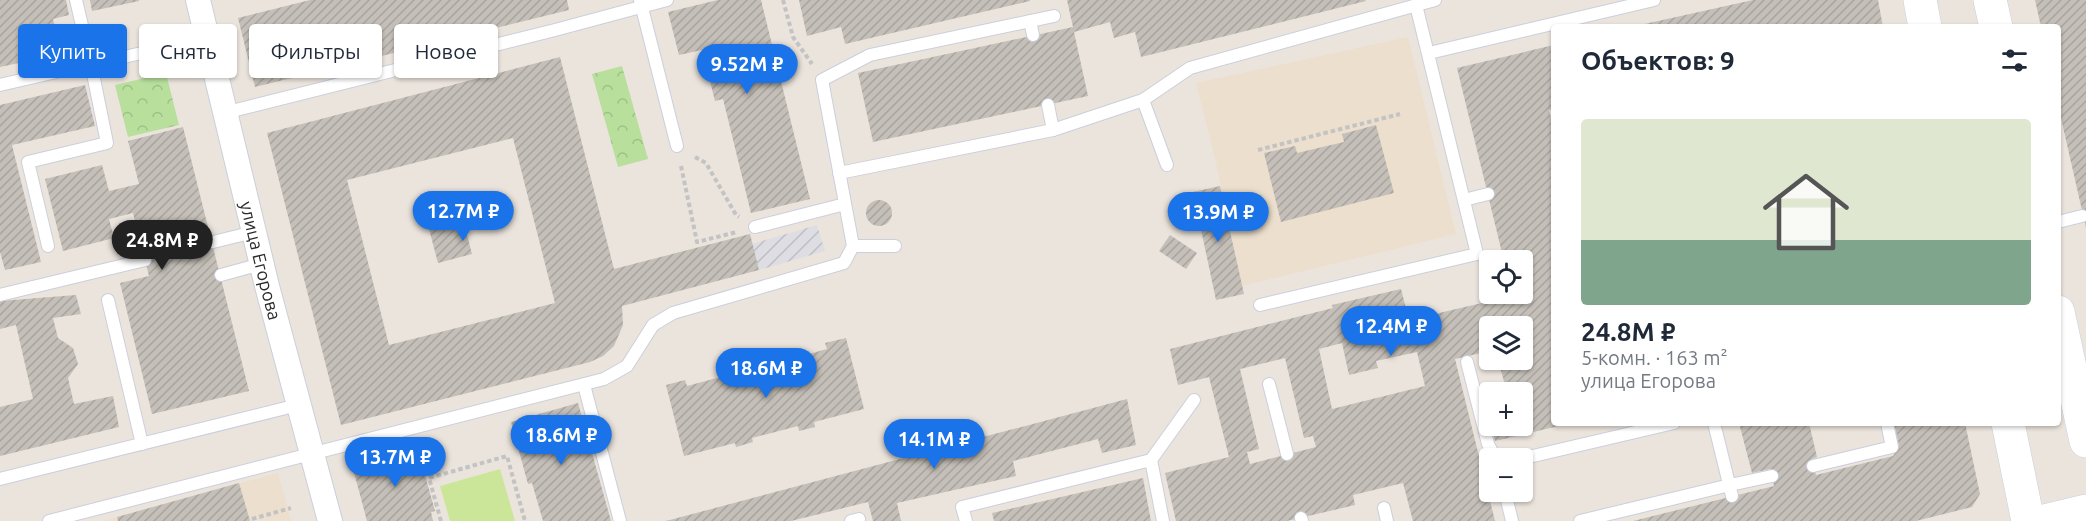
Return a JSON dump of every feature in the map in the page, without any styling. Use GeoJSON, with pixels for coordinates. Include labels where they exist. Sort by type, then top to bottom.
{"type":"FeatureCollection","features":[{"type":"Feature","properties":{"kind":"main road"},"geometry":{"type":"LineString","coordinates":[[1920,0],[1924,24]]}},
{"type":"Feature","properties":{"kind":"main road"},"geometry":{"type":"LineString","coordinates":[[1990,0],[1995,24]]}},
{"type":"Feature","properties":{"kind":"main road"},"geometry":{"type":"LineString","coordinates":[[2061,326],[2086,441]]}},
{"type":"Feature","properties":{"kind":"main road"},"geometry":{"type":"LineString","coordinates":[[2009,426],[2028,521]]}},
{"type":"Feature","properties":{"kind":"main road"},"geometry":{"type":"LineString","coordinates":[[2044,521],[2086,510]]}},
{"type":"Feature","properties":{"kind":"street","name":"улица Егорова"},"geometry":{"type":"LineString","coordinates":[[198,0],[204,24]]}},
{"type":"Feature","properties":{"kind":"street","name":"улица Егорова"},"geometry":{"type":"LineString","coordinates":[[216,78],[261,264],[330,521]]}},
{"type":"Feature","properties":{"kind":"lane"},"geometry":{"type":"LineString","coordinates":[[76,0],[82,24]]}},
{"type":"Feature","properties":{"kind":"lane"},"geometry":{"type":"LineString","coordinates":[[498,43],[641,3],[667,0]]}},
{"type":"Feature","properties":{"kind":"lane"},"geometry":{"type":"LineString","coordinates":[[839,173],[1053,129],[1143,100],[1190,68],[1435,0]]}},
{"type":"Feature","properties":{"kind":"lane"},"geometry":{"type":"LineString","coordinates":[[1589,22],[1654,0]]}},
{"type":"Feature","properties":{"kind":"lane"},"geometry":{"type":"LineString","coordinates":[[641,3],[677,146]]}},
{"type":"Feature","properties":{"kind":"lane"},"geometry":{"type":"LineString","coordinates":[[1260,305],[1477,254],[1416,5]]}},
{"type":"Feature","properties":{"kind":"lane"},"geometry":{"type":"LineString","coordinates":[[49,521],[604,379],[627,366],[653,324],[673,313],[844,263],[853,246],[822,80],[870,55],[1054,16]]}},
{"type":"Feature","properties":{"kind":"lane"},"geometry":{"type":"LineString","coordinates":[[1030,21],[1033,35]]}},
{"type":"Feature","properties":{"kind":"lane"},"geometry":{"type":"LineString","coordinates":[[1429,53],[1551,29]]}},
{"type":"Feature","properties":{"kind":"lane"},"geometry":{"type":"LineString","coordinates":[[224,113],[394,70]]}},
{"type":"Feature","properties":{"kind":"lane"},"geometry":{"type":"LineString","coordinates":[[0,85],[30,78]]}},
{"type":"Feature","properties":{"kind":"lane"},"geometry":{"type":"LineString","coordinates":[[48,246],[28,162],[107,143],[94,78]]}},
{"type":"Feature","properties":{"kind":"lane"},"geometry":{"type":"LineString","coordinates":[[1143,100],[1167,165]]}},
{"type":"Feature","properties":{"kind":"lane"},"geometry":{"type":"LineString","coordinates":[[1048,105],[1053,129]]}},
{"type":"Feature","properties":{"kind":"lane"},"geometry":{"type":"LineString","coordinates":[[1464,200],[1488,194]]}},
{"type":"Feature","properties":{"kind":"lane"},"geometry":{"type":"LineString","coordinates":[[755,227],[845,204]]}},
{"type":"Feature","properties":{"kind":"lane"},"geometry":{"type":"LineString","coordinates":[[2061,221],[2082,216]]}},
{"type":"Feature","properties":{"kind":"lane"},"geometry":{"type":"LineString","coordinates":[[213,242],[254,232]]}},
{"type":"Feature","properties":{"kind":"lane"},"geometry":{"type":"LineString","coordinates":[[853,246],[895,246]]}},
{"type":"Feature","properties":{"kind":"lane"},"geometry":{"type":"LineString","coordinates":[[0,295],[145,260]]}},
{"type":"Feature","properties":{"kind":"lane"},"geometry":{"type":"LineString","coordinates":[[221,276],[261,264]]}},
{"type":"Feature","properties":{"kind":"lane"},"geometry":{"type":"LineString","coordinates":[[108,300],[142,444]]}},
{"type":"Feature","properties":{"kind":"lane"},"geometry":{"type":"LineString","coordinates":[[1467,362],[1490,448]]}},
{"type":"Feature","properties":{"kind":"lane"},"geometry":{"type":"LineString","coordinates":[[1269,384],[1287,454]]}},
{"type":"Feature","properties":{"kind":"lane"},"geometry":{"type":"LineString","coordinates":[[585,385],[620,521]]}},
{"type":"Feature","properties":{"kind":"lane"},"geometry":{"type":"LineString","coordinates":[[966,521],[962,507],[1151,460],[1194,400]]}},
{"type":"Feature","properties":{"kind":"lane"},"geometry":{"type":"LineString","coordinates":[[0,479],[298,405]]}},
{"type":"Feature","properties":{"kind":"lane"},"geometry":{"type":"LineString","coordinates":[[1533,456],[1661,426]]}},
{"type":"Feature","properties":{"kind":"lane"},"geometry":{"type":"LineString","coordinates":[[1715,426],[1731,490]]}},
{"type":"Feature","properties":{"kind":"lane"},"geometry":{"type":"LineString","coordinates":[[1813,466],[1892,447],[1888,426]]}},
{"type":"Feature","properties":{"kind":"lane"},"geometry":{"type":"LineString","coordinates":[[1151,460],[1163,521]]}},
{"type":"Feature","properties":{"kind":"lane"},"geometry":{"type":"LineString","coordinates":[[1580,521],[1731,490],[1772,476]]}},
{"type":"Feature","properties":{"kind":"lane"},"geometry":{"type":"LineString","coordinates":[[1507,502],[1512,521]]}},
{"type":"Feature","properties":{"kind":"lane"},"geometry":{"type":"LineString","coordinates":[[1384,508],[1387,521]]}},
{"type":"Feature","properties":{"kind":"path"},"geometry":{"type":"LineString","coordinates":[[783,0],[793,37],[822,80]]}},
{"type":"Feature","properties":{"kind":"path"},"geometry":{"type":"LineString","coordinates":[[1258,150],[1400,114]]}},
{"type":"Feature","properties":{"kind":"path"},"geometry":{"type":"LineString","coordinates":[[677,146],[706,163],[736,215],[755,227]]}},
{"type":"Feature","properties":{"kind":"path"},"geometry":{"type":"LineString","coordinates":[[677,146],[697,242],[755,227]]}},
{"type":"Feature","properties":{"kind":"path"},"geometry":{"type":"LineString","coordinates":[[441,521],[429,478],[507,456],[525,521]]}},
{"type":"Feature","properties":{"kind":"path"},"geometry":{"type":"LineString","coordinates":[[252,519],[265,518],[291,508]]}},
{"type":"Feature","properties":{"kind":"shaded area"},"geometry":{"type":"Polygon","coordinates":[[[1408,37],[1456,234],[1242,286],[1214,154],[1196,83],[1408,37]]]}},
{"type":"Feature","properties":{"kind":"shaded area"},"geometry":{"type":"Polygon","coordinates":[[[817,225],[825,251],[759,270],[752,244],[817,225]]]}},
{"type":"Feature","properties":{"kind":"shaded area"},"geometry":{"type":"Polygon","coordinates":[[[278,473],[291,521],[103,521],[278,473]]]}},
{"type":"Feature","properties":{"kind":"green space"},"geometry":{"type":"Polygon","coordinates":[[[622,66],[648,159],[618,167],[592,74],[622,66]]]}},
{"type":"Feature","properties":{"kind":"green space"},"geometry":{"type":"Polygon","coordinates":[[[145,78],[167,78],[179,125],[128,137],[115,85],[145,78]]]}},
{"type":"Feature","properties":{"kind":"green space"},"geometry":{"type":"Polygon","coordinates":[[[500,469],[515,521],[450,521],[440,486],[500,469]]]}},
{"type":"Feature","properties":{"kind":"building"},"geometry":{"type":"Polygon","coordinates":[[[0,0],[66,0],[69,15],[53,19],[54,24],[18,24],[18,63],[0,67],[0,0]]]}},
{"type":"Feature","properties":{"kind":"building"},"geometry":{"type":"Polygon","coordinates":[[[90,0],[139,0],[139,1],[92,11],[90,0]]]}},
{"type":"Feature","properties":{"kind":"building"},"geometry":{"type":"Polygon","coordinates":[[[310,0],[567,0],[569,10],[498,27],[498,24],[394,24],[394,53],[382,56],[382,24],[249,24],[249,63],[238,18],[310,0]]]}},
{"type":"Feature","properties":{"kind":"building"},"geometry":{"type":"Polygon","coordinates":[[[718,0],[761,0],[810,199],[751,213],[723,99],[715,101],[702,50],[679,55],[668,12],[718,0]]]}},
{"type":"Feature","properties":{"kind":"building"},"geometry":{"type":"Polygon","coordinates":[[[799,0],[1030,1],[845,44],[841,27],[807,36],[799,0]]]}},
{"type":"Feature","properties":{"kind":"building"},"geometry":{"type":"Polygon","coordinates":[[[1067,0],[1366,1],[1141,57],[1135,32],[1114,38],[1110,22],[1074,32],[1088,96],[873,142],[858,73],[1073,27],[1067,0]]]}},
{"type":"Feature","properties":{"kind":"building"},"geometry":{"type":"Polygon","coordinates":[[[1753,0],[1878,0],[1882,24],[1645,24],[1753,0]]]}},
{"type":"Feature","properties":{"kind":"building"},"geometry":{"type":"Polygon","coordinates":[[[2035,0],[2086,0],[2086,228],[2061,118],[2061,24],[2040,24],[2035,0]]]}},
{"type":"Feature","properties":{"kind":"building"},"geometry":{"type":"Polygon","coordinates":[[[1551,46],[1551,110],[1549,110],[1551,118],[1551,426],[1559,426],[1533,432],[1533,382],[1504,382],[1501,370],[1533,370],[1533,316],[1479,316],[1479,354],[1455,359],[1479,456],[1479,502],[1490,502],[1495,521],[1413,521],[1403,483],[1353,495],[1355,505],[1287,521],[1176,521],[1165,473],[1229,457],[1209,377],[1178,385],[1170,349],[1333,308],[1332,305],[1401,289],[1409,320],[1479,304],[1533,304],[1533,250],[1501,250],[1457,68],[1551,46]],[[1342,343],[1319,349],[1332,409],[1425,386],[1417,352],[1376,361],[1378,368],[1349,375],[1342,343]],[[1285,358],[1240,369],[1259,449],[1247,452],[1250,464],[1316,447],[1313,436],[1304,438],[1285,358]]]}},
{"type":"Feature","properties":{"kind":"building"},"geometry":{"type":"Polygon","coordinates":[[[560,57],[614,269],[750,234],[759,270],[622,306],[623,325],[614,346],[603,356],[590,362],[341,425],[267,133],[479,78],[498,78],[498,73],[560,57]],[[513,138],[347,180],[389,345],[555,303],[513,138]]]}},
{"type":"Feature","properties":{"kind":"building"},"geometry":{"type":"Polygon","coordinates":[[[253,78],[292,78],[255,87],[253,78]]]}},
{"type":"Feature","properties":{"kind":"building"},"geometry":{"type":"Polygon","coordinates":[[[85,85],[95,126],[12,145],[41,262],[5,270],[0,252],[0,105],[85,85]]]}},
{"type":"Feature","properties":{"kind":"building"},"geometry":{"type":"Polygon","coordinates":[[[1376,125],[1394,193],[1281,222],[1264,153],[1295,146],[1297,153],[1344,142],[1342,134],[1376,125]]]}},
{"type":"Feature","properties":{"kind":"building"},"geometry":{"type":"Polygon","coordinates":[[[183,127],[249,391],[152,414],[120,283],[149,276],[133,213],[109,219],[114,238],[63,251],[45,179],[102,165],[109,191],[139,184],[128,141],[183,127]]]}},
{"type":"Feature","properties":{"kind":"building"},"geometry":{"type":"Polygon","coordinates":[[[1220,186],[1244,294],[1216,300],[1193,192],[1220,186]]]}},
{"type":"Feature","properties":{"kind":"building"},"geometry":{"type":"Polygon","coordinates":[[[879,200],[888,204],[892,213],[888,222],[879,226],[870,222],[866,213],[870,204],[879,200]]]}},
{"type":"Feature","properties":{"kind":"building"},"geometry":{"type":"Polygon","coordinates":[[[463,220],[472,254],[438,263],[429,229],[463,220]]]}},
{"type":"Feature","properties":{"kind":"building"},"geometry":{"type":"Polygon","coordinates":[[[1170,235],[1197,253],[1186,269],[1159,251],[1170,235]]]}},
{"type":"Feature","properties":{"kind":"building"},"geometry":{"type":"Polygon","coordinates":[[[76,295],[81,314],[53,318],[58,338],[73,348],[78,364],[68,378],[74,404],[113,396],[119,427],[0,456],[0,407],[33,399],[16,325],[0,329],[0,301],[76,295]]]}},
{"type":"Feature","properties":{"kind":"building"},"geometry":{"type":"Polygon","coordinates":[[[846,338],[864,409],[814,422],[815,427],[799,431],[798,426],[752,438],[753,442],[736,447],[735,443],[684,456],[666,385],[685,380],[687,386],[747,370],[745,362],[766,356],[768,365],[827,349],[825,343],[846,338]]]}},
{"type":"Feature","properties":{"kind":"building"},"geometry":{"type":"Polygon","coordinates":[[[1127,399],[1136,445],[1102,453],[1098,439],[1013,461],[1016,476],[897,503],[901,521],[873,521],[868,502],[791,521],[666,521],[1127,399]]]}},
{"type":"Feature","properties":{"kind":"building"},"geometry":{"type":"Polygon","coordinates":[[[578,403],[611,521],[543,521],[532,483],[528,484],[511,422],[578,403]]]}},
{"type":"Feature","properties":{"kind":"building"},"geometry":{"type":"Polygon","coordinates":[[[1740,426],[1810,426],[1817,457],[1812,459],[1816,475],[1893,456],[1899,446],[1895,426],[1966,426],[1980,494],[1972,507],[1916,521],[1633,521],[1774,486],[1770,469],[1752,473],[1740,426]]]}},
{"type":"Feature","properties":{"kind":"building"},"geometry":{"type":"Polygon","coordinates":[[[1494,436],[1516,436],[1495,441],[1494,436]]]}},
{"type":"Feature","properties":{"kind":"building"},"geometry":{"type":"Polygon","coordinates":[[[417,447],[435,511],[431,512],[433,521],[367,521],[352,465],[417,447]]]}},
{"type":"Feature","properties":{"kind":"building"},"geometry":{"type":"Polygon","coordinates":[[[1143,478],[1151,521],[994,521],[992,513],[1143,478]]]}},
{"type":"Feature","properties":{"kind":"building"},"geometry":{"type":"Polygon","coordinates":[[[239,483],[250,521],[118,521],[117,517],[239,483]]]}}]}
